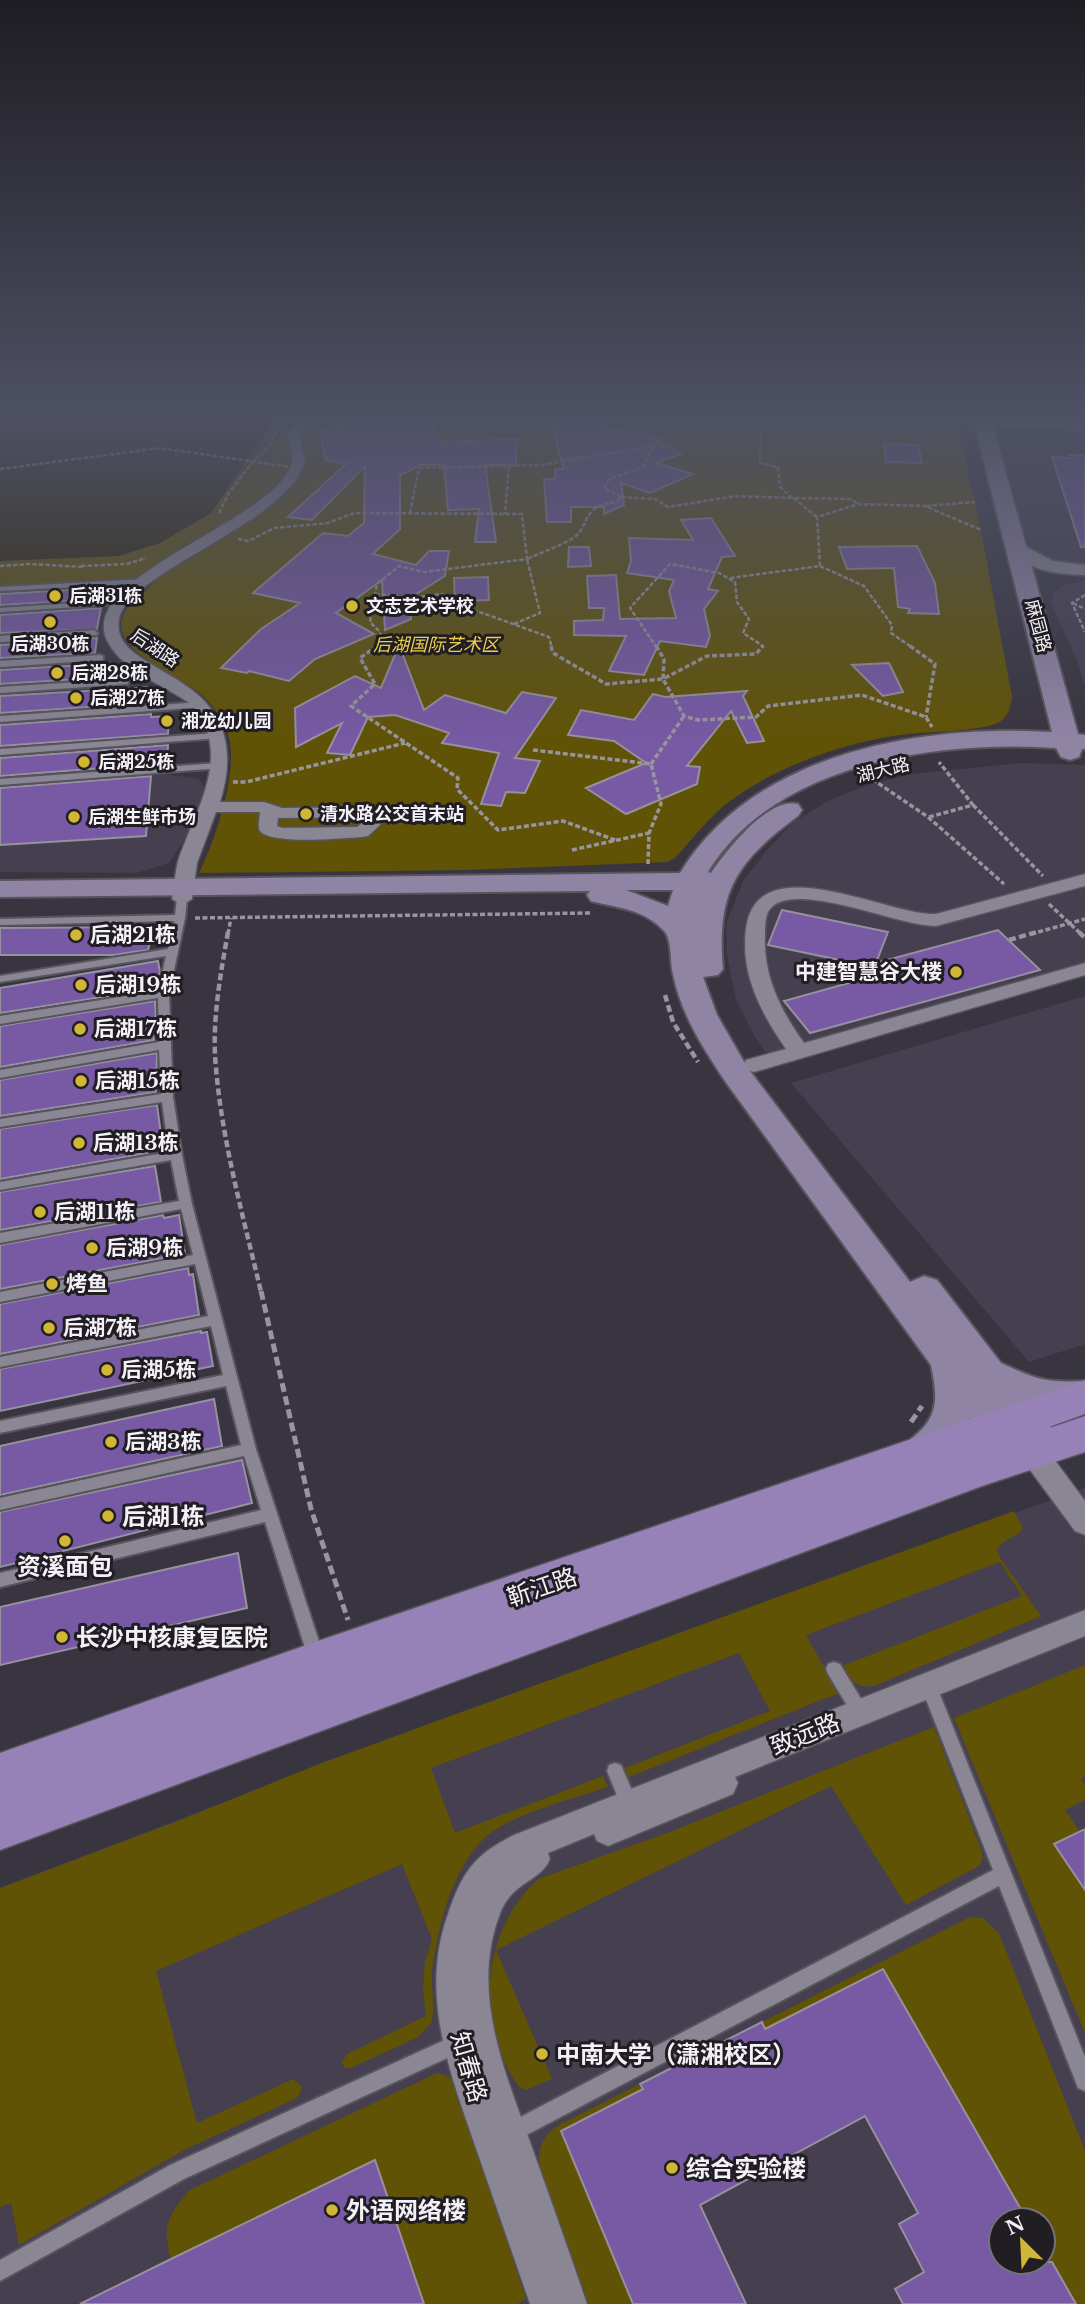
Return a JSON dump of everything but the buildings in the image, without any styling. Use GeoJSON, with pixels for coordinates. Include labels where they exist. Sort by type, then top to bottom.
{"type":"FeatureCollection","features":[{"type":"Feature","properties":{"kind":"main road","name":"麻园路"},"geometry":{"type":"LineString","coordinates":[[1004,527],[1048,703],[1070,744]]}},
{"type":"Feature","properties":{"kind":"main road","name":"麻园路"},"geometry":{"type":"LineString","coordinates":[[1011,527],[1029,594],[1048,703]]}},
{"type":"Feature","properties":{"kind":"main road"},"geometry":{"type":"LineString","coordinates":[[910,1443],[937,1440],[956,1406],[957,1389],[953,1372],[943,1354],[709,1034],[691,995],[681,919],[727,831],[747,813],[794,784],[857,760],[948,736],[1016,731],[1048,703],[1068,718],[1070,744],[948,736]]}},
{"type":"Feature","properties":{"kind":"main road","name":"湖大路"},"geometry":{"type":"LineString","coordinates":[[701,883],[730,864],[763,828],[799,802],[845,780],[898,765],[936,758],[1070,744]]}},
{"type":"Feature","properties":{"kind":"main road"},"geometry":{"type":"LineString","coordinates":[[0,889],[182,902],[648,882],[701,883]]}},
{"type":"Feature","properties":{"kind":"main road"},"geometry":{"type":"LineString","coordinates":[[597,903],[701,883]]}},
{"type":"Feature","properties":{"kind":"main road"},"geometry":{"type":"LineString","coordinates":[[701,883],[708,967],[715,996],[728,1026],[754,1065],[985,1370],[1033,1439]]}},
{"type":"Feature","properties":{"kind":"main road"},"geometry":{"type":"LineString","coordinates":[[0,901],[597,903],[625,898],[655,910],[673,923],[683,936]]}},
{"type":"Feature","properties":{"kind":"main road"},"geometry":{"type":"LineString","coordinates":[[943,1354],[1033,1439]]}},
{"type":"Feature","properties":{"kind":"main road"},"geometry":{"type":"LineString","coordinates":[[985,1370],[999,1380],[1032,1393],[1066,1398],[1085,1396]]}},
{"type":"Feature","properties":{"kind":"main road","name":"靳江路"},"geometry":{"type":"LineString","coordinates":[[0,1777],[318,1663],[910,1443],[1033,1439],[1085,1396]]}},
{"type":"Feature","properties":{"kind":"main road"},"geometry":{"type":"LineString","coordinates":[[0,1825],[1033,1439]]}},
{"type":"Feature","properties":{"kind":"street","name":"后湖路"},"geometry":{"type":"LineString","coordinates":[[182,902],[189,858],[212,807],[218,774],[216,736],[206,710],[201,705],[115,645],[110,630],[110,618],[122,601],[145,581],[222,527]]}},
{"type":"Feature","properties":{"kind":"street"},"geometry":{"type":"LineString","coordinates":[[1017,547],[1029,558],[1047,567],[1085,572]]}},
{"type":"Feature","properties":{"kind":"street"},"geometry":{"type":"LineString","coordinates":[[1029,594],[1032,583],[1048,574],[1085,572]]}},
{"type":"Feature","properties":{"kind":"street"},"geometry":{"type":"LineString","coordinates":[[212,807],[259,806],[281,813],[360,812],[370,815],[371,825],[362,832],[279,834],[268,828],[268,809]]}},
{"type":"Feature","properties":{"kind":"street"},"geometry":{"type":"LineString","coordinates":[[799,1052],[768,1004],[758,972],[756,922],[763,906],[777,896],[795,892],[813,894],[905,917],[931,920],[1085,880]]}},
{"type":"Feature","properties":{"kind":"street"},"geometry":{"type":"LineString","coordinates":[[754,1065],[1085,969]]}},
{"type":"Feature","properties":{"kind":"street"},"geometry":{"type":"LineString","coordinates":[[1033,1439],[1085,1523]]}},
{"type":"Feature","properties":{"kind":"street","name":"致远路"},"geometry":{"type":"LineString","coordinates":[[525,1846],[1085,1623]]}},
{"type":"Feature","properties":{"kind":"street"},"geometry":{"type":"LineString","coordinates":[[568,2304],[510,2133],[482,2061],[471,2018],[469,1979],[474,1939],[495,1884],[513,1868],[533,1859],[1085,1638]]}},
{"type":"Feature","properties":{"kind":"street","name":"知春路"},"geometry":{"type":"LineString","coordinates":[[525,1846],[497,1861],[480,1882],[467,1905],[454,1960],[453,1997],[460,2042],[549,2304]]}},
{"type":"Feature","properties":{"kind":"lane"},"geometry":{"type":"LineString","coordinates":[[0,589],[145,581]]}},
{"type":"Feature","properties":{"kind":"lane"},"geometry":{"type":"LineString","coordinates":[[0,610],[105,603]]}},
{"type":"Feature","properties":{"kind":"lane"},"geometry":{"type":"LineString","coordinates":[[0,639],[94,633]]}},
{"type":"Feature","properties":{"kind":"lane"},"geometry":{"type":"LineString","coordinates":[[0,664],[100,658]]}},
{"type":"Feature","properties":{"kind":"lane"},"geometry":{"type":"LineString","coordinates":[[0,690],[125,682]]}},
{"type":"Feature","properties":{"kind":"lane"},"geometry":{"type":"LineString","coordinates":[[0,719],[201,705]]}},
{"type":"Feature","properties":{"kind":"lane"},"geometry":{"type":"LineString","coordinates":[[0,752],[216,736]]}},
{"type":"Feature","properties":{"kind":"lane"},"geometry":{"type":"LineString","coordinates":[[0,782],[218,774]]}},
{"type":"Feature","properties":{"kind":"lane"},"geometry":{"type":"LineString","coordinates":[[0,922],[182,902],[163,994],[167,1097],[176,1155],[186,1204],[249,1448],[318,1663]]}},
{"type":"Feature","properties":{"kind":"lane"},"geometry":{"type":"LineString","coordinates":[[0,979],[171,952]]}},
{"type":"Feature","properties":{"kind":"lane"},"geometry":{"type":"LineString","coordinates":[[0,1020],[163,994]]}},
{"type":"Feature","properties":{"kind":"lane"},"geometry":{"type":"LineString","coordinates":[[0,1074],[164,1045]]}},
{"type":"Feature","properties":{"kind":"lane"},"geometry":{"type":"LineString","coordinates":[[0,1124],[167,1097]]}},
{"type":"Feature","properties":{"kind":"lane"},"geometry":{"type":"LineString","coordinates":[[0,1186],[176,1155]]}},
{"type":"Feature","properties":{"kind":"lane"},"geometry":{"type":"LineString","coordinates":[[0,1238],[186,1204]]}},
{"type":"Feature","properties":{"kind":"lane"},"geometry":{"type":"LineString","coordinates":[[0,1297],[201,1258]]}},
{"type":"Feature","properties":{"kind":"lane"},"geometry":{"type":"LineString","coordinates":[[0,1362],[216,1320]]}},
{"type":"Feature","properties":{"kind":"lane"},"geometry":{"type":"LineString","coordinates":[[0,1427],[230,1379]]}},
{"type":"Feature","properties":{"kind":"lane"},"geometry":{"type":"LineString","coordinates":[[0,1504],[249,1448]]}},
{"type":"Feature","properties":{"kind":"lane"},"geometry":{"type":"LineString","coordinates":[[0,1580],[269,1515]]}},
{"type":"Feature","properties":{"kind":"lane"},"geometry":{"type":"LineString","coordinates":[[834,1669],[860,1712]]}},
{"type":"Feature","properties":{"kind":"lane"},"geometry":{"type":"LineString","coordinates":[[933,1697],[1084,2074]]}},
{"type":"Feature","properties":{"kind":"lane"},"geometry":{"type":"LineString","coordinates":[[615,1771],[629,1804]]}},
{"type":"Feature","properties":{"kind":"lane"},"geometry":{"type":"LineString","coordinates":[[510,2133],[1003,1874]]}},
{"type":"Feature","properties":{"kind":"lane"},"geometry":{"type":"LineString","coordinates":[[0,2271],[177,2172],[460,2042]]}},
{"type":"Feature","properties":{"kind":"path"},"geometry":{"type":"LineString","coordinates":[[217,529],[249,541],[274,527],[280,527]]}},
{"type":"Feature","properties":{"kind":"path"},"geometry":{"type":"LineString","coordinates":[[513,624],[540,613],[527,559],[523,527]]}},
{"type":"Feature","properties":{"kind":"path"},"geometry":{"type":"LineString","coordinates":[[581,527],[576,537],[527,559],[424,572],[398,566],[377,584],[375,594],[370,622],[379,631],[384,642],[360,659],[375,684],[351,706],[458,778],[457,789],[498,830],[563,821],[615,840]]}},
{"type":"Feature","properties":{"kind":"path"},"geometry":{"type":"LineString","coordinates":[[818,527],[820,566]]}},
{"type":"Feature","properties":{"kind":"path"},"geometry":{"type":"LineString","coordinates":[[973,527],[981,530]]}},
{"type":"Feature","properties":{"kind":"path"},"geometry":{"type":"LineString","coordinates":[[0,566],[127,564],[149,557]]}},
{"type":"Feature","properties":{"kind":"path"},"geometry":{"type":"LineString","coordinates":[[375,594],[397,596],[396,600],[441,594],[452,597],[452,602],[549,637],[553,653],[606,684],[663,679],[700,656],[717,652],[757,654],[763,646],[743,633],[749,620],[737,602],[735,582],[719,573],[670,564],[630,608],[664,659],[663,679],[684,716],[698,720],[756,717],[768,706],[862,695],[926,717],[948,736]]}},
{"type":"Feature","properties":{"kind":"path"},"geometry":{"type":"LineString","coordinates":[[81,566],[145,581]]}},
{"type":"Feature","properties":{"kind":"path"},"geometry":{"type":"LineString","coordinates":[[730,578],[820,566],[864,586],[892,625],[891,633],[935,664],[926,717]]}},
{"type":"Feature","properties":{"kind":"path"},"geometry":{"type":"LineString","coordinates":[[1072,603],[1085,595]]}},
{"type":"Feature","properties":{"kind":"path"},"geometry":{"type":"LineString","coordinates":[[1072,603],[1085,609]]}},
{"type":"Feature","properties":{"kind":"path"},"geometry":{"type":"LineString","coordinates":[[1072,603],[1085,632]]}},
{"type":"Feature","properties":{"kind":"path"},"geometry":{"type":"LineString","coordinates":[[648,882],[649,833],[661,804],[651,764],[684,716]]}},
{"type":"Feature","properties":{"kind":"path"},"geometry":{"type":"LineString","coordinates":[[218,774],[246,782],[407,743]]}},
{"type":"Feature","properties":{"kind":"path"},"geometry":{"type":"LineString","coordinates":[[533,750],[651,764]]}},
{"type":"Feature","properties":{"kind":"path"},"geometry":{"type":"LineString","coordinates":[[936,758],[1038,894]]}},
{"type":"Feature","properties":{"kind":"path"},"geometry":{"type":"LineString","coordinates":[[865,774],[1038,894],[1085,938]]}},
{"type":"Feature","properties":{"kind":"path"},"geometry":{"type":"LineString","coordinates":[[928,817],[973,804]]}},
{"type":"Feature","properties":{"kind":"path"},"geometry":{"type":"LineString","coordinates":[[572,850],[649,833]]}},
{"type":"Feature","properties":{"kind":"path"},"geometry":{"type":"LineString","coordinates":[[182,902],[231,918],[597,903]]}},
{"type":"Feature","properties":{"kind":"path"},"geometry":{"type":"LineString","coordinates":[[231,918],[221,972],[215,1054],[229,1152],[311,1509],[348,1621],[361,1617]]}},
{"type":"Feature","properties":{"kind":"path"},"geometry":{"type":"LineString","coordinates":[[1009,940],[1085,919]]}},
{"type":"Feature","properties":{"kind":"path"},"geometry":{"type":"LineString","coordinates":[[663,984],[673,1022],[705,1073]]}},
{"type":"Feature","properties":{"kind":"path"},"geometry":{"type":"LineString","coordinates":[[910,1443],[910,1424],[925,1399]]}},
{"type":"Feature","properties":{"kind":"shaded area"},"geometry":{"type":"Polygon","coordinates":[[[0,527],[188,527],[160,543],[119,556],[0,561],[0,527]]]}},
{"type":"Feature","properties":{"kind":"shaded area"},"geometry":{"type":"Polygon","coordinates":[[[1023,527],[1085,527],[1085,569],[1063,567],[1029,548],[1023,527]]]}},
{"type":"Feature","properties":{"kind":"shaded area"},"geometry":{"type":"Polygon","coordinates":[[[1085,580],[1085,687],[1076,658],[1051,603],[1053,594],[1063,586],[1085,580]]]}},
{"type":"Feature","properties":{"kind":"shaded area"},"geometry":{"type":"Polygon","coordinates":[[[1021,763],[1085,765],[1085,977],[776,1066],[755,1037],[736,1000],[727,955],[726,924],[743,881],[767,850],[793,822],[830,800],[868,785],[911,774],[1021,763]]]}},
{"type":"Feature","properties":{"kind":"shaded area","name":"后湖生鲜市场"},"geometry":{"type":"Polygon","coordinates":[[[164,774],[199,779],[204,788],[202,803],[189,832],[169,863],[136,873],[0,872],[0,786],[164,774]]]}},
{"type":"Feature","properties":{"kind":"shaded area"},"geometry":{"type":"Polygon","coordinates":[[[1085,996],[1085,1344],[1029,1362],[791,1083],[1085,996]]]}},
{"type":"Feature","properties":{"kind":"shaded area","name":"中南大学（潇湘校区）"},"geometry":{"type":"Polygon","coordinates":[[[1085,1488],[1085,2304],[0,2304],[0,1888],[436,1721],[1085,1488]]]}},
{"type":"Feature","properties":{"kind":"green space","name":"后湖国际艺术区"},"geometry":{"type":"Polygon","coordinates":[[[0,527],[980,527],[1012,697],[1006,716],[994,725],[870,740],[827,752],[784,769],[726,804],[675,858],[667,862],[467,870],[199,873],[212,843],[228,788],[231,753],[229,738],[216,711],[204,697],[139,654],[122,632],[124,614],[152,584],[150,581],[2,586],[0,527]]]}},
{"type":"Feature","properties":{"kind":"green space"},"geometry":{"type":"Polygon","coordinates":[[[1014,1511],[1023,1528],[1002,1543],[997,1550],[1041,1616],[874,1686],[858,1685],[848,1676],[842,1666],[1022,1596],[1000,1562],[806,1635],[839,1693],[627,1778],[622,1769],[770,1711],[739,1653],[431,1768],[455,1833],[603,1776],[608,1787],[518,1818],[492,1832],[479,1844],[459,1874],[440,1928],[432,1970],[432,2022],[418,2037],[351,2068],[344,2068],[342,2062],[347,2054],[426,2016],[423,1989],[425,1962],[432,1939],[402,1864],[156,1971],[197,2123],[293,2079],[302,2086],[300,2094],[295,2099],[184,2150],[19,2245],[11,2203],[0,2207],[0,1888],[319,1764],[1014,1511]]]}},
{"type":"Feature","properties":{"kind":"green space"},"geometry":{"type":"Polygon","coordinates":[[[1085,1665],[1085,1776],[1081,1779],[1085,1785],[1085,1800],[1065,1810],[1080,1832],[1054,1844],[1085,1890],[1085,2033],[954,1718],[1085,1665]]]}},
{"type":"Feature","properties":{"kind":"green space"},"geometry":{"type":"Polygon","coordinates":[[[934,1727],[981,1849],[983,1859],[979,1866],[906,1905],[831,1786],[496,1950],[552,2079],[526,2090],[519,2087],[505,2062],[495,2035],[490,2007],[490,1979],[495,1951],[505,1925],[519,1901],[538,1879],[667,1833],[934,1727]]]}},
{"type":"Feature","properties":{"kind":"green space"},"geometry":{"type":"Polygon","coordinates":[[[970,1917],[983,1918],[999,1933],[1085,2151],[1085,2304],[1076,2304],[1057,2271],[1057,2206],[1019,2206],[883,1969],[765,2029],[762,2022],[970,1917]]]}},
{"type":"Feature","properties":{"kind":"green space"},"geometry":{"type":"Polygon","coordinates":[[[437,2073],[450,2077],[455,2085],[526,2299],[517,2304],[424,2304],[375,2160],[171,2259],[167,2238],[168,2222],[190,2190],[437,2073]]]}},
{"type":"Feature","properties":{"kind":"green space"},"geometry":{"type":"Polygon","coordinates":[[[640,2084],[643,2089],[561,2131],[633,2304],[589,2304],[539,2169],[540,2149],[545,2138],[559,2125],[640,2084]]]}},
{"type":"Feature","properties":{"kind":"place","name":"后湖31栋"},"geometry":{"type":"Point","coordinates":[55,596]}},
{"type":"Feature","properties":{"kind":"place","name":"文志艺术学校"},"geometry":{"type":"Point","coordinates":[352,606]}},
{"type":"Feature","properties":{"kind":"place","name":"后湖30栋"},"geometry":{"type":"Point","coordinates":[50,622]}},
{"type":"Feature","properties":{"kind":"place","name":"后湖28栋"},"geometry":{"type":"Point","coordinates":[57,673]}},
{"type":"Feature","properties":{"kind":"place","name":"后湖27栋"},"geometry":{"type":"Point","coordinates":[76,698]}},
{"type":"Feature","properties":{"kind":"place","name":"湘龙幼儿园"},"geometry":{"type":"Point","coordinates":[167,721]}},
{"type":"Feature","properties":{"kind":"place","name":"后湖25栋"},"geometry":{"type":"Point","coordinates":[84,762]}},
{"type":"Feature","properties":{"kind":"place","name":"清水路公交首末站"},"geometry":{"type":"Point","coordinates":[306,814]}},
{"type":"Feature","properties":{"kind":"place","name":"后湖生鲜市场"},"geometry":{"type":"Point","coordinates":[74,817]}},
{"type":"Feature","properties":{"kind":"place","name":"后湖21栋"},"geometry":{"type":"Point","coordinates":[76,935]}},
{"type":"Feature","properties":{"kind":"place","name":"中建智慧谷大楼"},"geometry":{"type":"Point","coordinates":[956,972]}},
{"type":"Feature","properties":{"kind":"place","name":"后湖19栋"},"geometry":{"type":"Point","coordinates":[81,985]}},
{"type":"Feature","properties":{"kind":"place","name":"后湖17栋"},"geometry":{"type":"Point","coordinates":[80,1029]}},
{"type":"Feature","properties":{"kind":"place","name":"后湖15栋"},"geometry":{"type":"Point","coordinates":[81,1081]}},
{"type":"Feature","properties":{"kind":"place","name":"后湖13栋"},"geometry":{"type":"Point","coordinates":[79,1143]}},
{"type":"Feature","properties":{"kind":"place","name":"后湖11栋"},"geometry":{"type":"Point","coordinates":[40,1212]}},
{"type":"Feature","properties":{"kind":"place","name":"后湖9栋"},"geometry":{"type":"Point","coordinates":[92,1248]}},
{"type":"Feature","properties":{"kind":"place","name":"烤鱼"},"geometry":{"type":"Point","coordinates":[52,1284]}},
{"type":"Feature","properties":{"kind":"place","name":"后湖7栋"},"geometry":{"type":"Point","coordinates":[49,1328]}},
{"type":"Feature","properties":{"kind":"place","name":"后湖5栋"},"geometry":{"type":"Point","coordinates":[107,1370]}},
{"type":"Feature","properties":{"kind":"place","name":"后湖3栋"},"geometry":{"type":"Point","coordinates":[111,1442]}},
{"type":"Feature","properties":{"kind":"place","name":"后湖1栋"},"geometry":{"type":"Point","coordinates":[108,1516]}},
{"type":"Feature","properties":{"kind":"place","name":"资溪面包"},"geometry":{"type":"Point","coordinates":[65,1541]}},
{"type":"Feature","properties":{"kind":"place","name":"长沙中核康复医院"},"geometry":{"type":"Point","coordinates":[62,1637]}},
{"type":"Feature","properties":{"kind":"place","name":"中南大学（潇湘校区）"},"geometry":{"type":"Point","coordinates":[542,2054]}},
{"type":"Feature","properties":{"kind":"place","name":"综合实验楼"},"geometry":{"type":"Point","coordinates":[672,2168]}},
{"type":"Feature","properties":{"kind":"place","name":"外语网络楼"},"geometry":{"type":"Point","coordinates":[332,2210]}}]}
